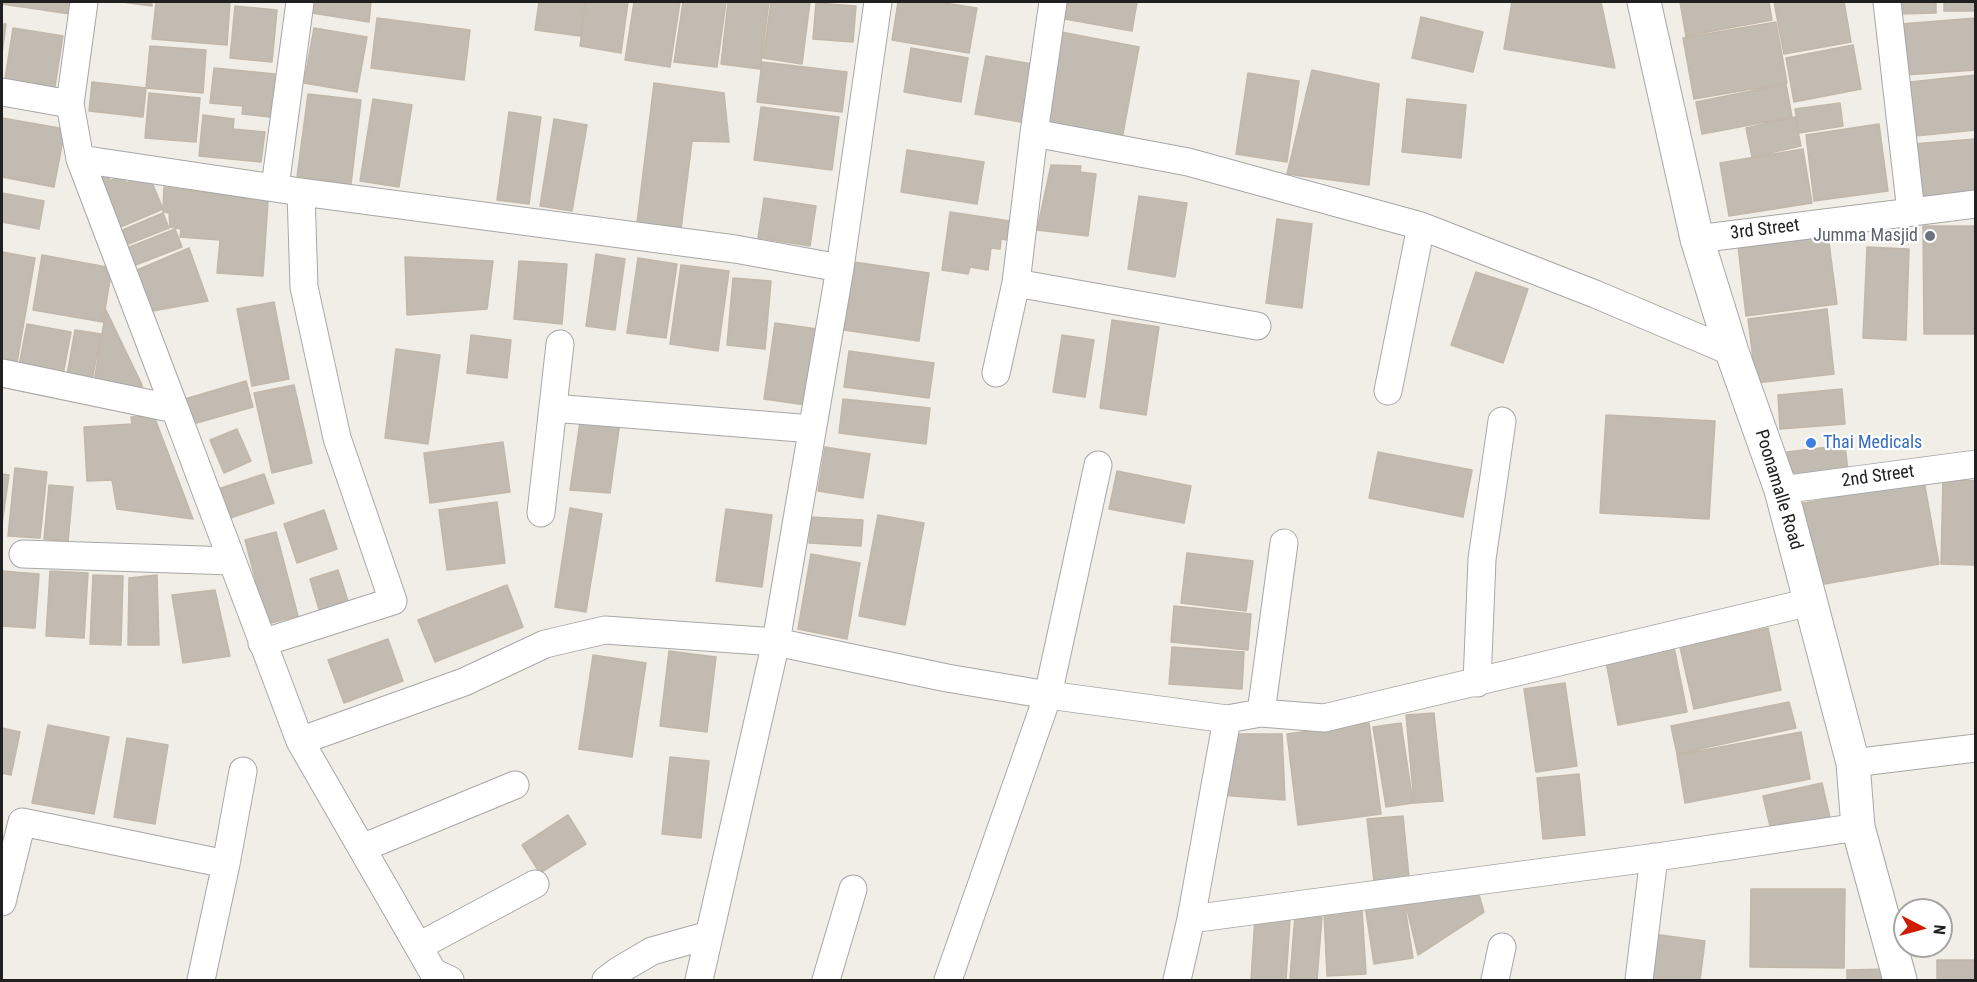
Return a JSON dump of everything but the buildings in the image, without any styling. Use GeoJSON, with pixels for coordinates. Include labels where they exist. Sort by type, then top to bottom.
{"type":"FeatureCollection","features":[{"type":"Feature","properties":{"kind":"street"},"geometry":{"type":"LineString","coordinates":[[84,2],[70,104],[80,159],[300,741],[437,978]]}},
{"type":"Feature","properties":{"kind":"street"},"geometry":{"type":"LineString","coordinates":[[262,643],[393,601],[337,438],[304,287],[288,189],[300,2]]}},
{"type":"Feature","properties":{"kind":"street"},"geometry":{"type":"LineString","coordinates":[[699,981],[776,642],[840,268],[878,2]]}},
{"type":"Feature","properties":{"kind":"street"},"geometry":{"type":"LineString","coordinates":[[996,373],[1016,283],[1053,2]]}},
{"type":"Feature","properties":{"kind":"street","name":"Poonamalle Road"},"geometry":{"type":"LineString","coordinates":[[1644,2],[1697,239],[1732,352],[1782,490],[1853,763],[1858,827],[1900,981]]}},
{"type":"Feature","properties":{"kind":"street"},"geometry":{"type":"LineString","coordinates":[[1887,2],[1911,212]]}},
{"type":"Feature","properties":{"kind":"street"},"geometry":{"type":"LineString","coordinates":[[2,92],[70,104]]}},
{"type":"Feature","properties":{"kind":"street"},"geometry":{"type":"LineString","coordinates":[[1034,134],[1188,162],[1421,226],[1595,294],[1732,352]]}},
{"type":"Feature","properties":{"kind":"street"},"geometry":{"type":"LineString","coordinates":[[80,159],[735,249],[840,268]]}},
{"type":"Feature","properties":{"kind":"street","name":"3rd Street"},"geometry":{"type":"LineString","coordinates":[[1697,239],[1976,204]]}},
{"type":"Feature","properties":{"kind":"street"},"geometry":{"type":"LineString","coordinates":[[1388,390],[1421,226]]}},
{"type":"Feature","properties":{"kind":"street"},"geometry":{"type":"LineString","coordinates":[[1016,283],[1257,326]]}},
{"type":"Feature","properties":{"kind":"street"},"geometry":{"type":"LineString","coordinates":[[541,513],[560,344]]}},
{"type":"Feature","properties":{"kind":"street"},"geometry":{"type":"LineString","coordinates":[[2,373],[175,409]]}},
{"type":"Feature","properties":{"kind":"street"},"geometry":{"type":"LineString","coordinates":[[553,408],[812,429]]}},
{"type":"Feature","properties":{"kind":"street"},"geometry":{"type":"LineString","coordinates":[[1477,683],[1482,559],[1502,421]]}},
{"type":"Feature","properties":{"kind":"street","name":"2nd Street"},"geometry":{"type":"LineString","coordinates":[[1782,490],[1976,464]]}},
{"type":"Feature","properties":{"kind":"street"},"geometry":{"type":"LineString","coordinates":[[948,981],[1047,695],[1098,465]]}},
{"type":"Feature","properties":{"kind":"street"},"geometry":{"type":"LineString","coordinates":[[1260,713],[1284,543]]}},
{"type":"Feature","properties":{"kind":"street"},"geometry":{"type":"LineString","coordinates":[[23,554],[232,561]]}},
{"type":"Feature","properties":{"kind":"street"},"geometry":{"type":"LineString","coordinates":[[300,741],[464,682],[545,644],[605,630],[776,642],[947,678],[1047,695],[1227,719],[1260,713],[1324,718],[1810,602]]}},
{"type":"Feature","properties":{"kind":"street"},"geometry":{"type":"LineString","coordinates":[[1177,981],[1191,919],[1227,719]]}},
{"type":"Feature","properties":{"kind":"street"},"geometry":{"type":"LineString","coordinates":[[1853,763],[1976,747]]}},
{"type":"Feature","properties":{"kind":"street"},"geometry":{"type":"LineString","coordinates":[[201,981],[243,771]]}},
{"type":"Feature","properties":{"kind":"street"},"geometry":{"type":"LineString","coordinates":[[362,848],[515,785]]}},
{"type":"Feature","properties":{"kind":"street"},"geometry":{"type":"LineString","coordinates":[[2,903],[22,822],[226,864]]}},
{"type":"Feature","properties":{"kind":"street"},"geometry":{"type":"LineString","coordinates":[[1191,919],[1657,857],[1858,827]]}},
{"type":"Feature","properties":{"kind":"street"},"geometry":{"type":"LineString","coordinates":[[1639,981],[1654,857],[1657,857]]}},
{"type":"Feature","properties":{"kind":"street"},"geometry":{"type":"LineString","coordinates":[[419,946],[535,884]]}},
{"type":"Feature","properties":{"kind":"street"},"geometry":{"type":"LineString","coordinates":[[826,981],[853,889]]}},
{"type":"Feature","properties":{"kind":"street"},"geometry":{"type":"LineString","coordinates":[[606,981],[618,971],[652,951],[709,935]]}},
{"type":"Feature","properties":{"kind":"street"},"geometry":{"type":"LineString","coordinates":[[1496,981],[1502,946]]}},
{"type":"Feature","properties":{"kind":"place","name":"Jumma Masjid"},"geometry":{"type":"Point","coordinates":[1930,236]}},
{"type":"Feature","properties":{"kind":"place","name":"Thai Medicals"},"geometry":{"type":"Point","coordinates":[1811,443]}}]}
